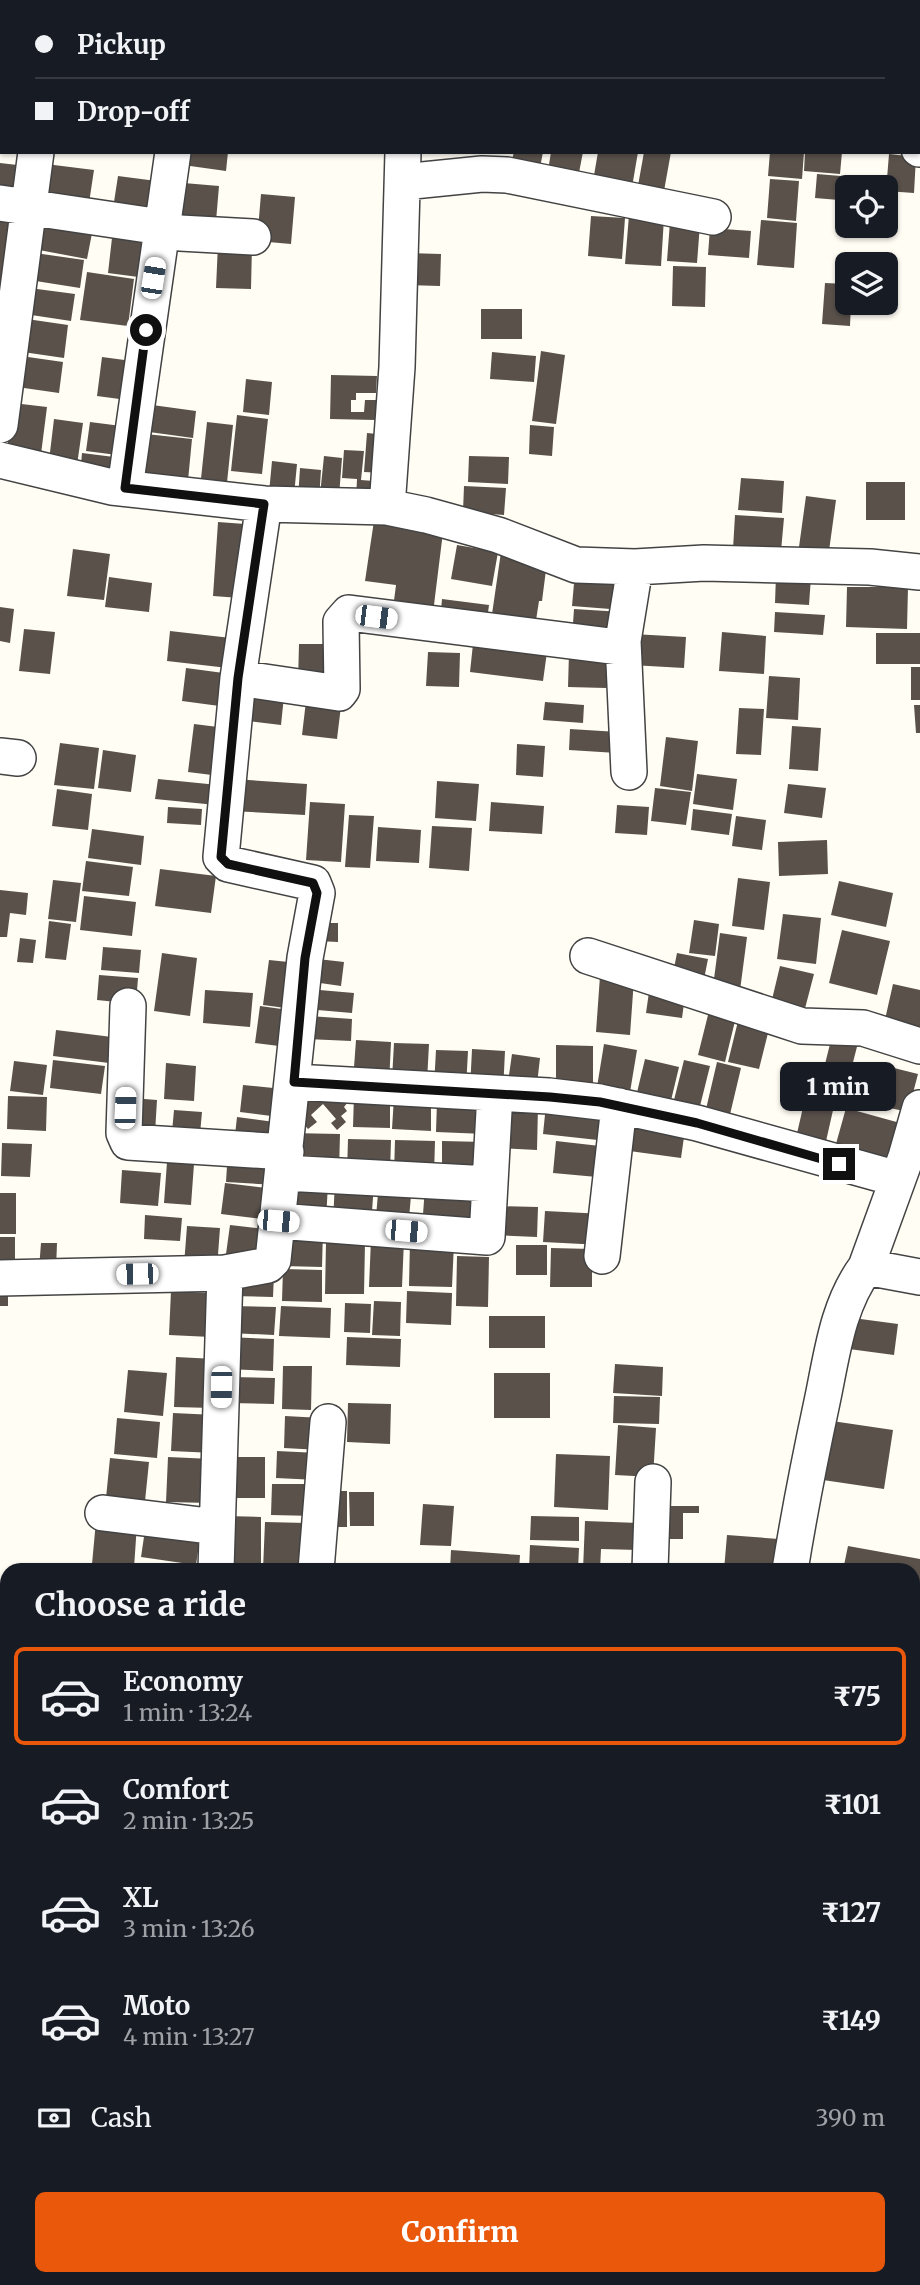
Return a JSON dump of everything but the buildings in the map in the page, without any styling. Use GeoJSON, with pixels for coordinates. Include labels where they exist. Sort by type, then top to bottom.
{"type":"FeatureCollection","features":[{"type":"Feature","properties":{"kind":"street"},"geometry":{"type":"LineString","coordinates":[[0,425],[14,205],[35,154]]}},
{"type":"Feature","properties":{"kind":"street"},"geometry":{"type":"LineString","coordinates":[[125,488],[173,154]]}},
{"type":"Feature","properties":{"kind":"street"},"geometry":{"type":"LineString","coordinates":[[387,508],[397,367],[403,167],[507,175],[713,217]]}},
{"type":"Feature","properties":{"kind":"street"},"geometry":{"type":"LineString","coordinates":[[14,205],[161,227],[180,233],[253,237]]}},
{"type":"Feature","properties":{"kind":"street"},"geometry":{"type":"LineString","coordinates":[[0,460],[125,488],[264,504],[387,508],[426,515],[498,535],[576,565],[635,567],[704,563],[870,567],[920,572]]}},
{"type":"Feature","properties":{"kind":"street"},"geometry":{"type":"LineString","coordinates":[[0,1278],[225,1273],[271,1263],[274,1256],[305,958],[317,893],[313,883],[228,864],[221,857],[238,678],[264,504]]}},
{"type":"Feature","properties":{"kind":"street"},"geometry":{"type":"LineString","coordinates":[[629,772],[623,641],[635,567]]}},
{"type":"Feature","properties":{"kind":"street"},"geometry":{"type":"LineString","coordinates":[[238,678],[339,693],[342,689],[341,622],[349,613],[614,647],[623,641]]}},
{"type":"Feature","properties":{"kind":"street"},"geometry":{"type":"LineString","coordinates":[[588,956],[802,1026],[863,1028],[920,1046]]}},
{"type":"Feature","properties":{"kind":"street"},"geometry":{"type":"LineString","coordinates":[[128,1006],[124,1133],[128,1142],[285,1163],[490,1184]]}},
{"type":"Feature","properties":{"kind":"street"},"geometry":{"type":"LineString","coordinates":[[294,1082],[550,1097],[619,1106],[697,1123],[898,1179]]}},
{"type":"Feature","properties":{"kind":"street"},"geometry":{"type":"LineString","coordinates":[[278,1221],[485,1237],[495,1093]]}},
{"type":"Feature","properties":{"kind":"street"},"geometry":{"type":"LineString","coordinates":[[602,1256],[619,1106]]}},
{"type":"Feature","properties":{"kind":"street"},"geometry":{"type":"LineString","coordinates":[[791,1563],[803,1492],[841,1311],[855,1282],[866,1267],[920,1108]]}},
{"type":"Feature","properties":{"kind":"street"},"geometry":{"type":"LineString","coordinates":[[866,1267],[920,1276]]}},
{"type":"Feature","properties":{"kind":"street"},"geometry":{"type":"LineString","coordinates":[[216,1563],[225,1273]]}},
{"type":"Feature","properties":{"kind":"street"},"geometry":{"type":"LineString","coordinates":[[317,1563],[328,1422]]}},
{"type":"Feature","properties":{"kind":"street"},"geometry":{"type":"LineString","coordinates":[[650,1563],[653,1482]]}},
{"type":"Feature","properties":{"kind":"street"},"geometry":{"type":"LineString","coordinates":[[103,1513],[217,1527]]}},
{"type":"Feature","properties":{"kind":"route"},"geometry":{"type":"LineString","coordinates":[[146,330],[125,488],[264,504],[238,678],[221,857],[228,864],[313,883],[316,888],[305,958],[294,1082],[600,1102],[697,1123],[839,1164]]}}]}
